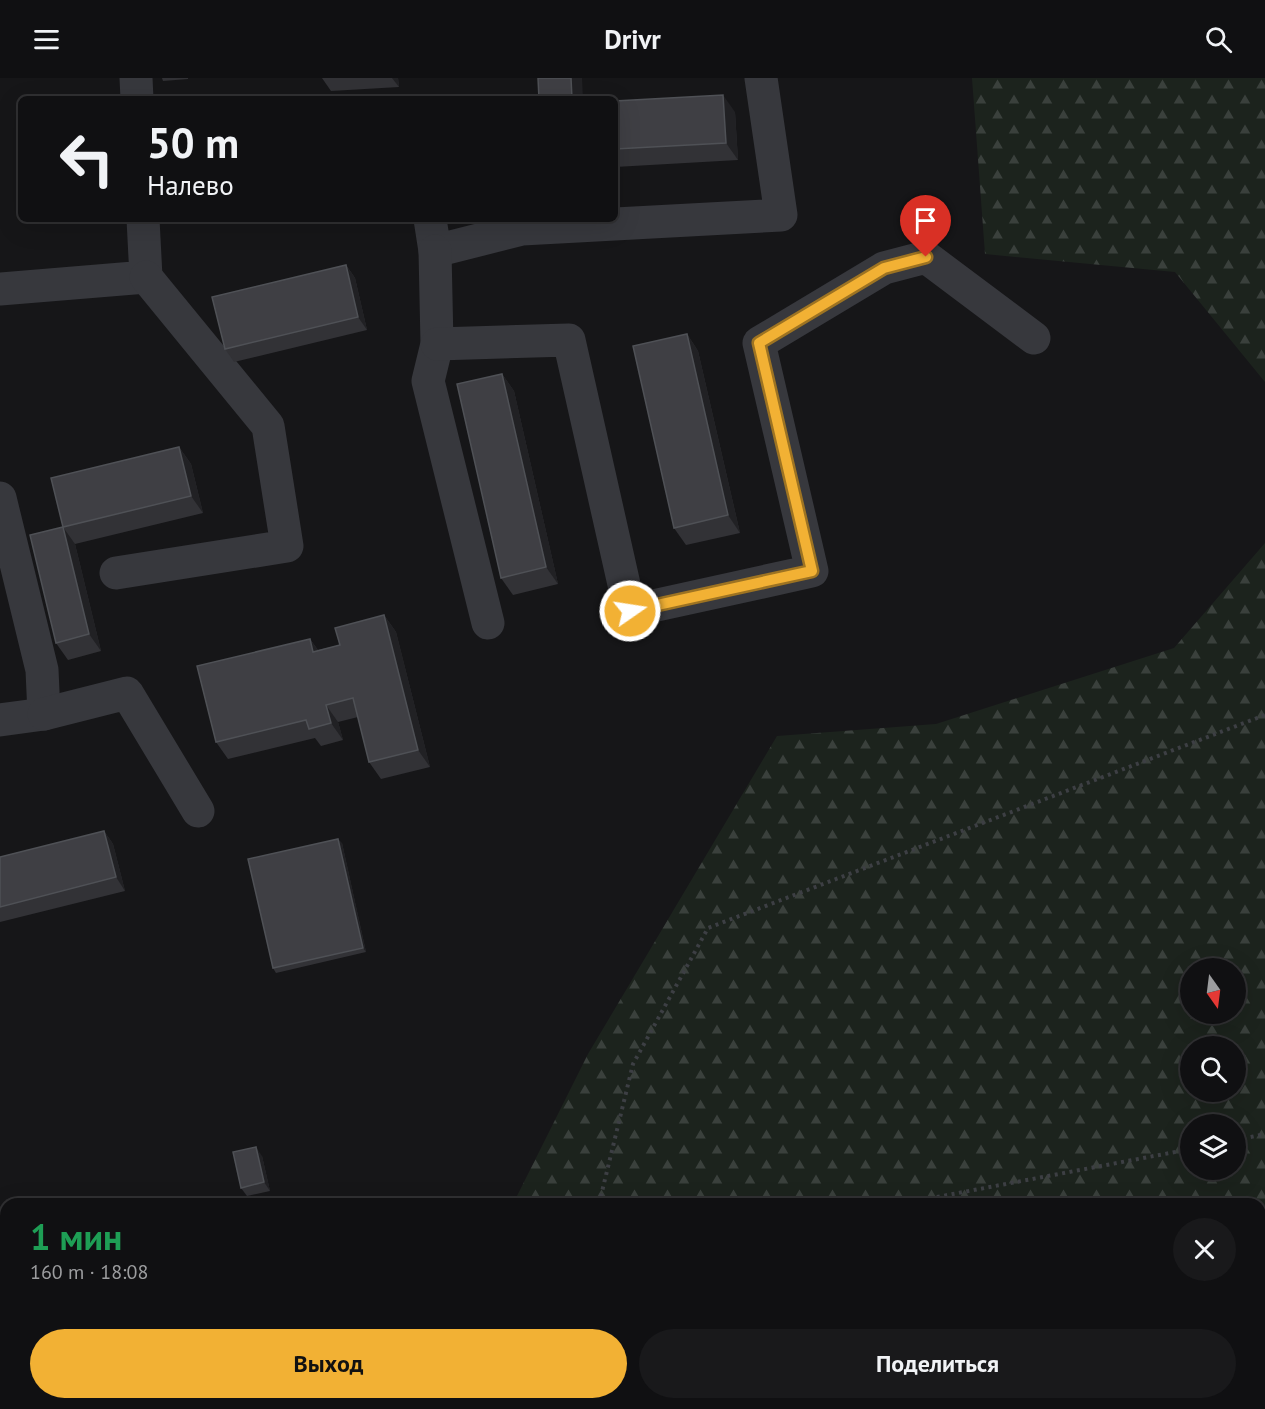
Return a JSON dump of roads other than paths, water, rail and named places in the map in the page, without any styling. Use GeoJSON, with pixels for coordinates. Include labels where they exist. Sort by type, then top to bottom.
{"type":"FeatureCollection","features":[{"type":"Feature","properties":{"kind":"lane"},"geometry":{"type":"LineString","coordinates":[[136,78],[137,96]]}},
{"type":"Feature","properties":{"kind":"lane"},"geometry":{"type":"LineString","coordinates":[[435,251],[522,229],[781,215],[761,78]]}},
{"type":"Feature","properties":{"kind":"lane"},"geometry":{"type":"LineString","coordinates":[[117,573],[287,546],[268,426],[146,277],[143,222]]}},
{"type":"Feature","properties":{"kind":"lane"},"geometry":{"type":"LineString","coordinates":[[430,222],[435,251],[437,345],[428,381],[488,623]]}},
{"type":"Feature","properties":{"kind":"lane"},"geometry":{"type":"LineString","coordinates":[[437,345],[569,340],[630,611],[812,571],[759,343],[884,268],[926,257],[1034,338]]}},
{"type":"Feature","properties":{"kind":"lane"},"geometry":{"type":"LineString","coordinates":[[0,289],[146,277]]}},
{"type":"Feature","properties":{"kind":"lane"},"geometry":{"type":"LineString","coordinates":[[0,498],[42,670],[44,714]]}},
{"type":"Feature","properties":{"kind":"lane"},"geometry":{"type":"LineString","coordinates":[[0,720],[44,714],[127,693],[198,811]]}}]}
